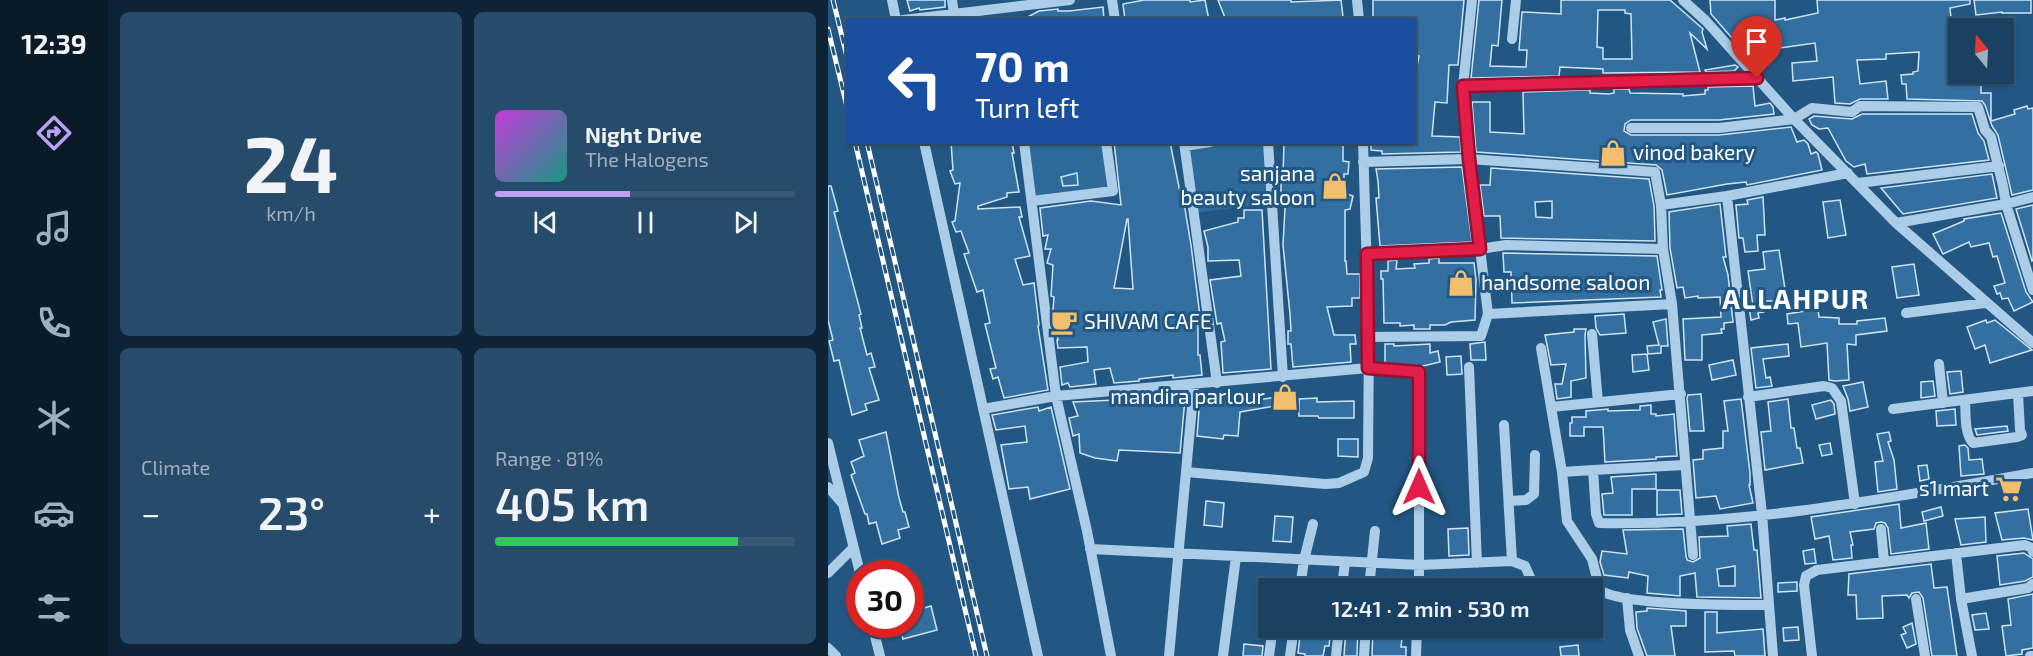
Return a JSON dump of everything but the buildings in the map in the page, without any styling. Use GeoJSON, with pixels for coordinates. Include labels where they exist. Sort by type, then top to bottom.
{"type":"FeatureCollection","features":[{"type":"Feature","properties":{"kind":"street"},"geometry":{"type":"LineString","coordinates":[[892,0],[896,18]]}},
{"type":"Feature","properties":{"kind":"street"},"geometry":{"type":"LineString","coordinates":[[952,0],[954,14]]}},
{"type":"Feature","properties":{"kind":"street"},"geometry":{"type":"LineString","coordinates":[[920,18],[1020,3],[1070,0]]}},
{"type":"Feature","properties":{"kind":"street"},"geometry":{"type":"LineString","coordinates":[[1112,0],[1115,18]]}},
{"type":"Feature","properties":{"kind":"street"},"geometry":{"type":"LineString","coordinates":[[1357,0],[1359,18]]}},
{"type":"Feature","properties":{"kind":"street"},"geometry":{"type":"LineString","coordinates":[[1369,337],[1481,336],[1488,314],[1469,159],[1463,86],[1472,0]]}},
{"type":"Feature","properties":{"kind":"street"},"geometry":{"type":"LineString","coordinates":[[1512,39],[1516,0]]}},
{"type":"Feature","properties":{"kind":"street"},"geometry":{"type":"LineString","coordinates":[[1683,0],[1706,21],[1794,119],[1896,223],[2033,344]]}},
{"type":"Feature","properties":{"kind":"street"},"geometry":{"type":"LineString","coordinates":[[1463,86],[1757,78]]}},
{"type":"Feature","properties":{"kind":"street"},"geometry":{"type":"LineString","coordinates":[[1630,128],[1719,128],[1794,119],[1812,108],[1852,112],[1860,106],[1978,107],[1985,130],[1991,137],[2006,204],[2033,291]]}},
{"type":"Feature","properties":{"kind":"street"},"geometry":{"type":"LineString","coordinates":[[924,144],[1038,656]]}},
{"type":"Feature","properties":{"kind":"street"},"geometry":{"type":"LineString","coordinates":[[1024,144],[1056,396],[1111,656]]}},
{"type":"Feature","properties":{"kind":"street"},"geometry":{"type":"LineString","coordinates":[[1032,201],[1113,190],[1106,144]]}},
{"type":"Feature","properties":{"kind":"street"},"geometry":{"type":"LineString","coordinates":[[1184,144],[1216,383]]}},
{"type":"Feature","properties":{"kind":"street"},"geometry":{"type":"LineString","coordinates":[[1268,144],[1283,377]]}},
{"type":"Feature","properties":{"kind":"street"},"geometry":{"type":"LineString","coordinates":[[1186,472],[1324,484],[1339,483],[1364,472],[1368,458],[1369,337],[1363,144]]}},
{"type":"Feature","properties":{"kind":"street"},"geometry":{"type":"LineString","coordinates":[[1364,162],[1469,159],[1655,172],[1661,206],[1663,249],[1672,304],[1681,394],[1684,465],[1693,555]]}},
{"type":"Feature","properties":{"kind":"street"},"geometry":{"type":"LineString","coordinates":[[1858,183],[1999,166]]}},
{"type":"Feature","properties":{"kind":"street"},"geometry":{"type":"LineString","coordinates":[[1661,206],[1848,173]]}},
{"type":"Feature","properties":{"kind":"street"},"geometry":{"type":"LineString","coordinates":[[1727,196],[1762,514],[1773,656]]}},
{"type":"Feature","properties":{"kind":"street"},"geometry":{"type":"LineString","coordinates":[[1896,223],[2006,204],[2033,197]]}},
{"type":"Feature","properties":{"kind":"street"},"geometry":{"type":"LineString","coordinates":[[1367,254],[1480,249],[1506,245],[1663,249]]}},
{"type":"Feature","properties":{"kind":"street"},"geometry":{"type":"LineString","coordinates":[[1906,313],[1985,303]]}},
{"type":"Feature","properties":{"kind":"street"},"geometry":{"type":"LineString","coordinates":[[1488,314],[1672,304]]}},
{"type":"Feature","properties":{"kind":"street"},"geometry":{"type":"LineString","coordinates":[[1592,334],[1598,402]]}},
{"type":"Feature","properties":{"kind":"street"},"geometry":{"type":"LineString","coordinates":[[1541,348],[1563,472],[1567,521],[1592,559],[1595,578]]}},
{"type":"Feature","properties":{"kind":"street"},"geometry":{"type":"LineString","coordinates":[[1938,364],[1942,403]]}},
{"type":"Feature","properties":{"kind":"street"},"geometry":{"type":"LineString","coordinates":[[1469,367],[1477,563]]}},
{"type":"Feature","properties":{"kind":"street"},"geometry":{"type":"LineString","coordinates":[[983,409],[1056,396],[1368,368],[1419,372],[1419,578]]}},
{"type":"Feature","properties":{"kind":"street"},"geometry":{"type":"LineString","coordinates":[[1169,656],[1194,384]]}},
{"type":"Feature","properties":{"kind":"street"},"geometry":{"type":"LineString","coordinates":[[1748,397],[1824,386],[1832,388],[1841,401],[1855,504]]}},
{"type":"Feature","properties":{"kind":"street"},"geometry":{"type":"LineString","coordinates":[[1893,409],[2033,391]]}},
{"type":"Feature","properties":{"kind":"street"},"geometry":{"type":"LineString","coordinates":[[1965,401],[1968,434],[1973,443],[2017,437],[2022,435],[2018,393]]}},
{"type":"Feature","properties":{"kind":"street"},"geometry":{"type":"LineString","coordinates":[[1551,407],[1681,394]]}},
{"type":"Feature","properties":{"kind":"street"},"geometry":{"type":"LineString","coordinates":[[1504,425],[1512,561]]}},
{"type":"Feature","properties":{"kind":"street"},"geometry":{"type":"LineString","coordinates":[[828,444],[856,560]]}},
{"type":"Feature","properties":{"kind":"street"},"geometry":{"type":"LineString","coordinates":[[1509,501],[1526,500],[1534,494],[1535,455]]}},
{"type":"Feature","properties":{"kind":"street"},"geometry":{"type":"LineString","coordinates":[[1563,472],[1684,465]]}},
{"type":"Feature","properties":{"kind":"street"},"geometry":{"type":"LineString","coordinates":[[1593,470],[1596,514],[1599,523],[1647,524],[1689,522],[1855,504],[2033,472]]}},
{"type":"Feature","properties":{"kind":"street"},"geometry":{"type":"LineString","coordinates":[[828,488],[843,503]]}},
{"type":"Feature","properties":{"kind":"street"},"geometry":{"type":"LineString","coordinates":[[1301,578],[1313,524]]}},
{"type":"Feature","properties":{"kind":"street"},"geometry":{"type":"LineString","coordinates":[[1881,529],[1884,562]]}},
{"type":"Feature","properties":{"kind":"street"},"geometry":{"type":"LineString","coordinates":[[1370,578],[1375,531]]}},
{"type":"Feature","properties":{"kind":"street"},"geometry":{"type":"LineString","coordinates":[[1812,656],[1804,585],[1806,576],[1817,570],[2025,545],[2032,548],[2033,552]]}},
{"type":"Feature","properties":{"kind":"street"},"geometry":{"type":"LineString","coordinates":[[828,573],[853,548]]}},
{"type":"Feature","properties":{"kind":"street"},"geometry":{"type":"LineString","coordinates":[[1090,549],[1420,565],[1512,561],[1525,566],[1530,578]]}},
{"type":"Feature","properties":{"kind":"street"},"geometry":{"type":"LineString","coordinates":[[1956,554],[1961,599],[1972,656]]}},
{"type":"Feature","properties":{"kind":"street"},"geometry":{"type":"LineString","coordinates":[[1223,656],[1236,557]]}},
{"type":"Feature","properties":{"kind":"street"},"geometry":{"type":"LineString","coordinates":[[1343,578],[1345,562]]}},
{"type":"Feature","properties":{"kind":"street"},"geometry":{"type":"LineString","coordinates":[[1961,599],[2028,588],[2033,584]]}},
{"type":"Feature","properties":{"kind":"street"},"geometry":{"type":"LineString","coordinates":[[1603,593],[1627,598],[1715,606],[1769,605]]}},
{"type":"Feature","properties":{"kind":"street"},"geometry":{"type":"LineString","coordinates":[[1627,598],[1630,630],[1639,656]]}},
{"type":"Feature","properties":{"kind":"street"},"geometry":{"type":"LineString","coordinates":[[1916,598],[1925,656]]}},
{"type":"Feature","properties":{"kind":"street"},"geometry":{"type":"LineString","coordinates":[[876,638],[880,656]]}},
{"type":"Feature","properties":{"kind":"street"},"geometry":{"type":"LineString","coordinates":[[1269,656],[1271,638]]}},
{"type":"Feature","properties":{"kind":"street"},"geometry":{"type":"LineString","coordinates":[[1290,656],[1292,638]]}},
{"type":"Feature","properties":{"kind":"street"},"geometry":{"type":"LineString","coordinates":[[1336,656],[1338,638]]}},
{"type":"Feature","properties":{"kind":"street"},"geometry":{"type":"LineString","coordinates":[[1364,656],[1365,638]]}},
{"type":"Feature","properties":{"kind":"street"},"geometry":{"type":"LineString","coordinates":[[1416,656],[1417,638]]}},
{"type":"Feature","properties":{"kind":"street"},"geometry":{"type":"LineString","coordinates":[[828,648],[836,656]]}},
{"type":"Feature","properties":{"kind":"shaded area"},"geometry":{"type":"Polygon","coordinates":[[[1024,144],[1106,144],[1113,191],[1032,201],[1024,144]]]}},
{"type":"Feature","properties":{"kind":"shaded area"},"geometry":{"type":"Polygon","coordinates":[[[1268,144],[1271,203],[1194,213],[1185,146],[1268,144]]]}},
{"type":"Feature","properties":{"kind":"railway"},"geometry":{"type":"LineString","coordinates":[[833,0],[846,53]]}},
{"type":"Feature","properties":{"kind":"railway"},"geometry":{"type":"LineString","coordinates":[[828,29],[846,103]]}},
{"type":"Feature","properties":{"kind":"railway"},"geometry":{"type":"LineString","coordinates":[[855,144],[976,656]]}},
{"type":"Feature","properties":{"kind":"railway"},"geometry":{"type":"LineString","coordinates":[[867,144],[987,656]]}},
{"type":"Feature","properties":{"kind":"place","name":"vinod bakery"},"geometry":{"type":"Point","coordinates":[1613,153]}},
{"type":"Feature","properties":{"kind":"place","name":"sanjana beauty saloon"},"geometry":{"type":"Point","coordinates":[1335,186]}},
{"type":"Feature","properties":{"kind":"place","name":"handsome saloon"},"geometry":{"type":"Point","coordinates":[1461,283]}},
{"type":"Feature","properties":{"kind":"place","name":"SHIVAM CAFE"},"geometry":{"type":"Point","coordinates":[1064,322]}},
{"type":"Feature","properties":{"kind":"place","name":"mandira parlour"},"geometry":{"type":"Point","coordinates":[1285,397]}},
{"type":"Feature","properties":{"kind":"place","name":"s1 mart"},"geometry":{"type":"Point","coordinates":[2009,489]}},
{"type":"Feature","properties":{"kind":"district","name":"ALLAHPUR"},"geometry":{"type":"Point","coordinates":[1796,300]}},
{"type":"Feature","properties":{"kind":"route"},"geometry":{"type":"LineString","coordinates":[[1419,487],[1419,372],[1368,368],[1367,254],[1480,249],[1463,86],[1757,78]]}}]}
